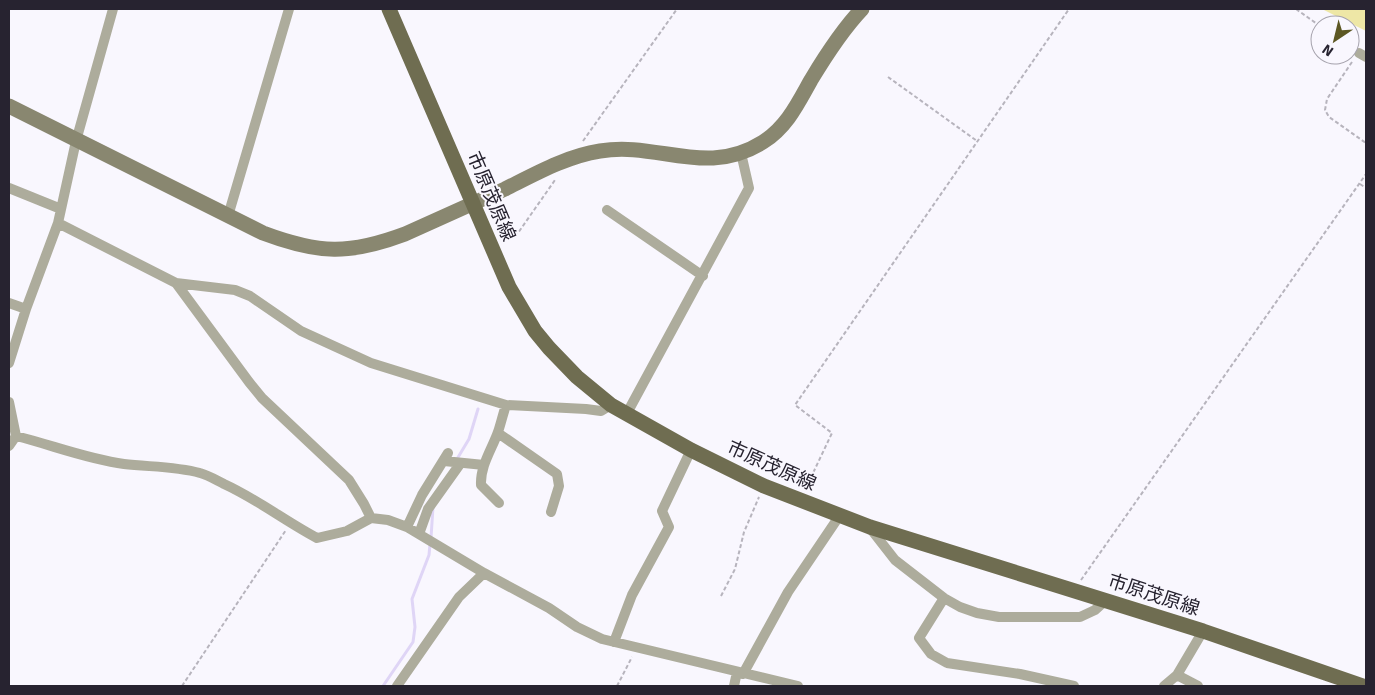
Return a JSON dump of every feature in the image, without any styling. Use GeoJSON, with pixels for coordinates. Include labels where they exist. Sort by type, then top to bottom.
{"type":"FeatureCollection","features":[{"type":"Feature","properties":{"kind":"main road","name":"市原茂原線"},"geometry":{"type":"LineString","coordinates":[[389,9],[509,287],[535,331],[549,348],[577,377],[611,405],[691,450],[764,486],[800,501],[870,527],[1203,631],[1363,686]]}},
{"type":"Feature","properties":{"kind":"street"},"geometry":{"type":"LineString","coordinates":[[9,363],[26,309],[58,223],[76,140],[113,9]]}},
{"type":"Feature","properties":{"kind":"street"},"geometry":{"type":"LineString","coordinates":[[228,216],[289,9]]}},
{"type":"Feature","properties":{"kind":"street"},"geometry":{"type":"LineString","coordinates":[[9,106],[228,216],[283,241],[316,249],[335,250],[364,247],[384,241],[473,204],[570,159],[600,150],[630,150],[706,159],[727,157],[741,153],[764,142],[790,116],[835,42],[862,9]]}},
{"type":"Feature","properties":{"kind":"street"},"geometry":{"type":"LineString","coordinates":[[626,415],[750,188],[741,153]]}},
{"type":"Feature","properties":{"kind":"street"},"geometry":{"type":"LineString","coordinates":[[9,188],[61,209]]}},
{"type":"Feature","properties":{"kind":"street"},"geometry":{"type":"LineString","coordinates":[[607,210],[703,276]]}},
{"type":"Feature","properties":{"kind":"street"},"geometry":{"type":"LineString","coordinates":[[58,223],[176,283],[235,290],[250,296],[301,331],[371,363],[506,405],[586,408],[601,411],[611,405]]}},
{"type":"Feature","properties":{"kind":"street"},"geometry":{"type":"LineString","coordinates":[[176,283],[262,398],[349,480],[371,518]]}},
{"type":"Feature","properties":{"kind":"street"},"geometry":{"type":"LineString","coordinates":[[9,303],[26,309]]}},
{"type":"Feature","properties":{"kind":"street"},"geometry":{"type":"LineString","coordinates":[[9,402],[16,436],[9,446]]}},
{"type":"Feature","properties":{"kind":"street"},"geometry":{"type":"LineString","coordinates":[[499,503],[481,485],[480,479],[498,433],[506,405]]}},
{"type":"Feature","properties":{"kind":"street"},"geometry":{"type":"LineString","coordinates":[[498,433],[556,474],[559,486],[551,512]]}},
{"type":"Feature","properties":{"kind":"street"},"geometry":{"type":"LineString","coordinates":[[16,436],[97,459],[125,464],[168,466],[201,473],[242,492],[266,506],[290,524],[317,538],[347,531],[371,518],[388,520],[407,527],[484,573],[549,608],[577,627],[602,639],[798,686]]}},
{"type":"Feature","properties":{"kind":"street"},"geometry":{"type":"LineString","coordinates":[[614,642],[632,595],[669,527],[662,511],[691,450]]}},
{"type":"Feature","properties":{"kind":"street"},"geometry":{"type":"LineString","coordinates":[[407,527],[422,495],[446,457],[460,464],[484,465]]}},
{"type":"Feature","properties":{"kind":"street"},"geometry":{"type":"LineString","coordinates":[[419,534],[428,509],[460,464]]}},
{"type":"Feature","properties":{"kind":"street"},"geometry":{"type":"LineString","coordinates":[[734,686],[788,592],[840,515]]}},
{"type":"Feature","properties":{"kind":"street"},"geometry":{"type":"LineString","coordinates":[[870,527],[895,560],[944,598],[960,607],[977,613],[1000,617],[1080,617],[1094,610],[1106,600]]}},
{"type":"Feature","properties":{"kind":"street"},"geometry":{"type":"LineString","coordinates":[[397,686],[459,597],[484,573]]}},
{"type":"Feature","properties":{"kind":"street"},"geometry":{"type":"LineString","coordinates":[[944,598],[919,638],[931,654],[947,663],[1020,674],[1070,686]]}},
{"type":"Feature","properties":{"kind":"street"},"geometry":{"type":"LineString","coordinates":[[1164,686],[1177,675],[1203,631]]}},
{"type":"Feature","properties":{"kind":"street"},"geometry":{"type":"LineString","coordinates":[[1177,675],[1198,686]]}},
{"type":"Feature","properties":{"kind":"path"},"geometry":{"type":"LineString","coordinates":[[489,241],[518,233],[677,9]]}},
{"type":"Feature","properties":{"kind":"path"},"geometry":{"type":"LineString","coordinates":[[800,501],[832,433],[795,405],[1069,9]]}},
{"type":"Feature","properties":{"kind":"path"},"geometry":{"type":"LineString","coordinates":[[1296,9],[1310,19]]}},
{"type":"Feature","properties":{"kind":"path"},"geometry":{"type":"LineString","coordinates":[[1362,55],[1327,99],[1325,110],[1329,117],[1366,143]]}},
{"type":"Feature","properties":{"kind":"path"},"geometry":{"type":"LineString","coordinates":[[888,77],[977,141]]}},
{"type":"Feature","properties":{"kind":"path"},"geometry":{"type":"LineString","coordinates":[[1074,590],[1366,174]]}},
{"type":"Feature","properties":{"kind":"path"},"geometry":{"type":"LineString","coordinates":[[1360,184],[1366,188]]}},
{"type":"Feature","properties":{"kind":"path"},"geometry":{"type":"LineString","coordinates":[[721,596],[735,569],[744,532],[764,486]]}},
{"type":"Feature","properties":{"kind":"path"},"geometry":{"type":"LineString","coordinates":[[182,686],[290,524]]}},
{"type":"Feature","properties":{"kind":"path"},"geometry":{"type":"LineString","coordinates":[[617,686],[636,648]]}},
{"type":"Feature","properties":{"kind":"shaded area"},"geometry":{"type":"Polygon","coordinates":[[[1322,9],[1366,9],[1366,31],[1360,28],[1360,15],[1334,15],[1322,9]]]}},
{"type":"Feature","properties":{"kind":"waterway"},"geometry":{"type":"LineString","coordinates":[[457,459],[469,439],[478,409]]}},
{"type":"Feature","properties":{"kind":"waterway"},"geometry":{"type":"LineString","coordinates":[[431,538],[433,507]]}},
{"type":"Feature","properties":{"kind":"waterway"},"geometry":{"type":"LineString","coordinates":[[383,686],[413,642],[415,627],[412,599],[429,555],[430,544]]}}]}
